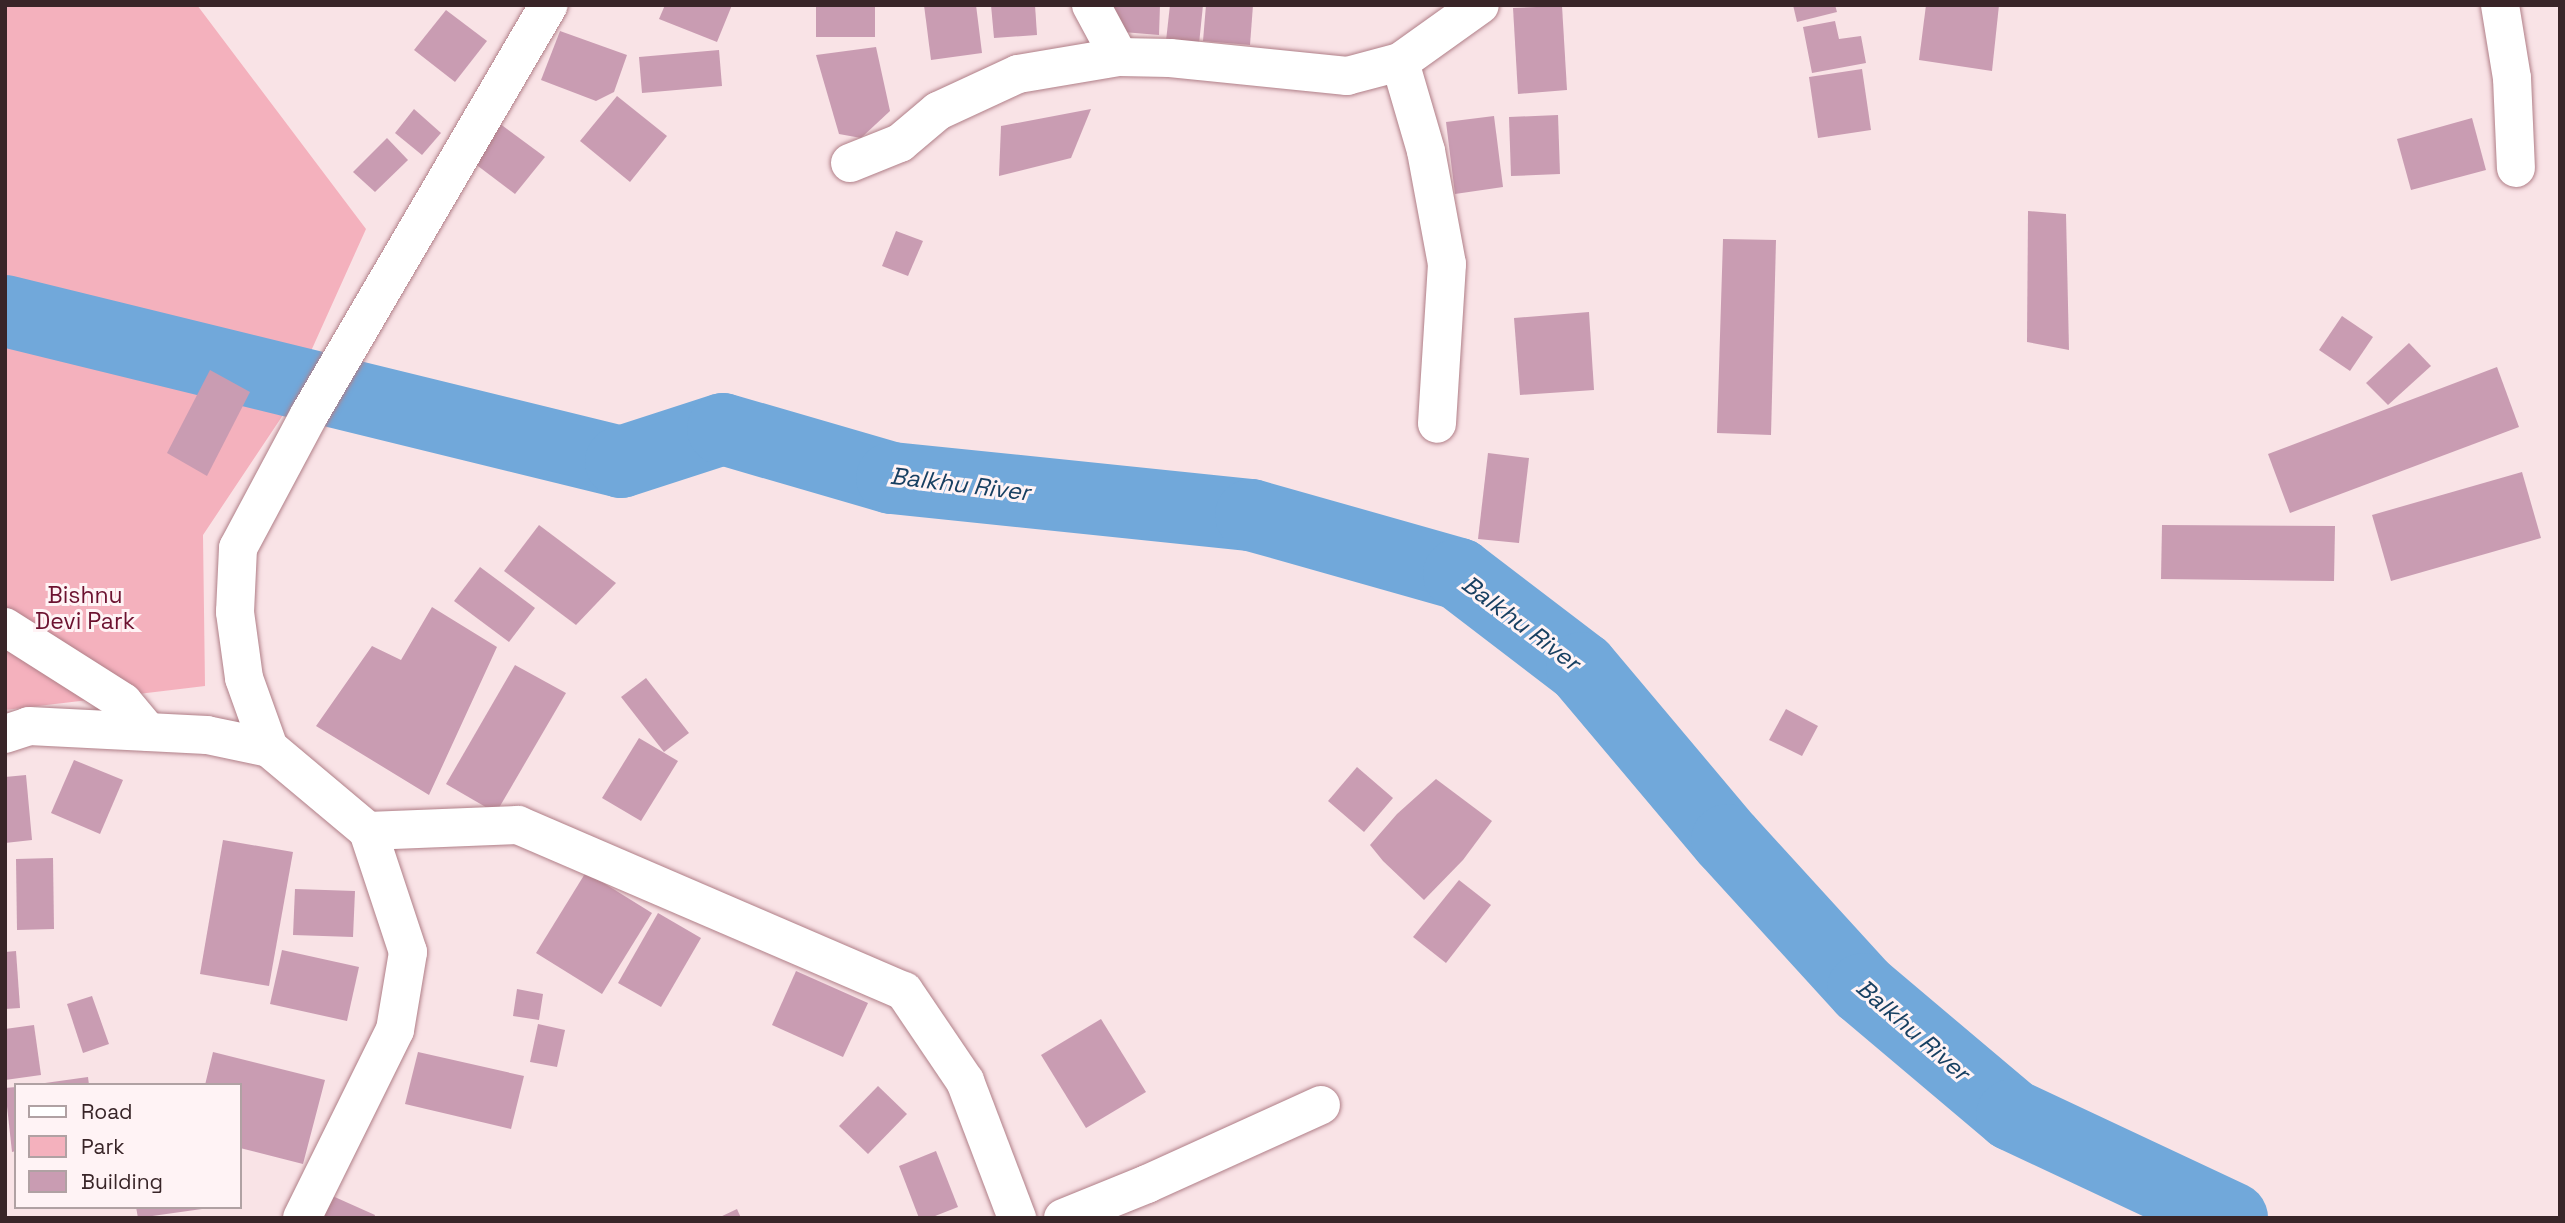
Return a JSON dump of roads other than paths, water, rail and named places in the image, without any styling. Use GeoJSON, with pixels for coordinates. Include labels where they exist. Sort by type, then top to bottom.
{"type":"FeatureCollection","features":[{"type":"Feature","properties":{"kind":"street"},"geometry":{"type":"LineString","coordinates":[[270,748],[244,677],[235,612],[237,548],[309,415],[550,5]]}},
{"type":"Feature","properties":{"kind":"street"},"geometry":{"type":"LineString","coordinates":[[1091,5],[1119,57]]}},
{"type":"Feature","properties":{"kind":"street"},"geometry":{"type":"LineString","coordinates":[[2500,5],[2512,78],[2516,168]]}},
{"type":"Feature","properties":{"kind":"street"},"geometry":{"type":"LineString","coordinates":[[850,163],[900,143],[938,111],[1018,74],[1119,57],[1170,58],[1347,76],[1400,62],[1472,8]]}},
{"type":"Feature","properties":{"kind":"street"},"geometry":{"type":"LineString","coordinates":[[1400,62],[1426,151],[1447,264],[1437,424]]}},
{"type":"Feature","properties":{"kind":"street"},"geometry":{"type":"LineString","coordinates":[[5,627],[123,702],[148,732]]}},
{"type":"Feature","properties":{"kind":"street"},"geometry":{"type":"LineString","coordinates":[[5,734],[29,726],[207,735],[270,748],[369,831],[408,952],[395,1030],[302,1218]]}},
{"type":"Feature","properties":{"kind":"street"},"geometry":{"type":"LineString","coordinates":[[369,831],[518,825],[904,991],[965,1081],[1017,1218]]}},
{"type":"Feature","properties":{"kind":"street"},"geometry":{"type":"LineString","coordinates":[[1063,1218],[1147,1184],[1321,1105]]}},
{"type":"Feature","properties":{"kind":"waterway","name":"Balkhu River"},"geometry":{"type":"LineString","coordinates":[[5,311],[621,462],[723,429],[892,478],[1251,515],[1459,574],[1582,668],[1727,840],[1863,989],[2012,1115],[2232,1218]]}},
{"type":"Feature","properties":{"kind":"park label","name":"Bishnu Devi Park"},"geometry":{"type":"Point","coordinates":[85,608]}}]}
